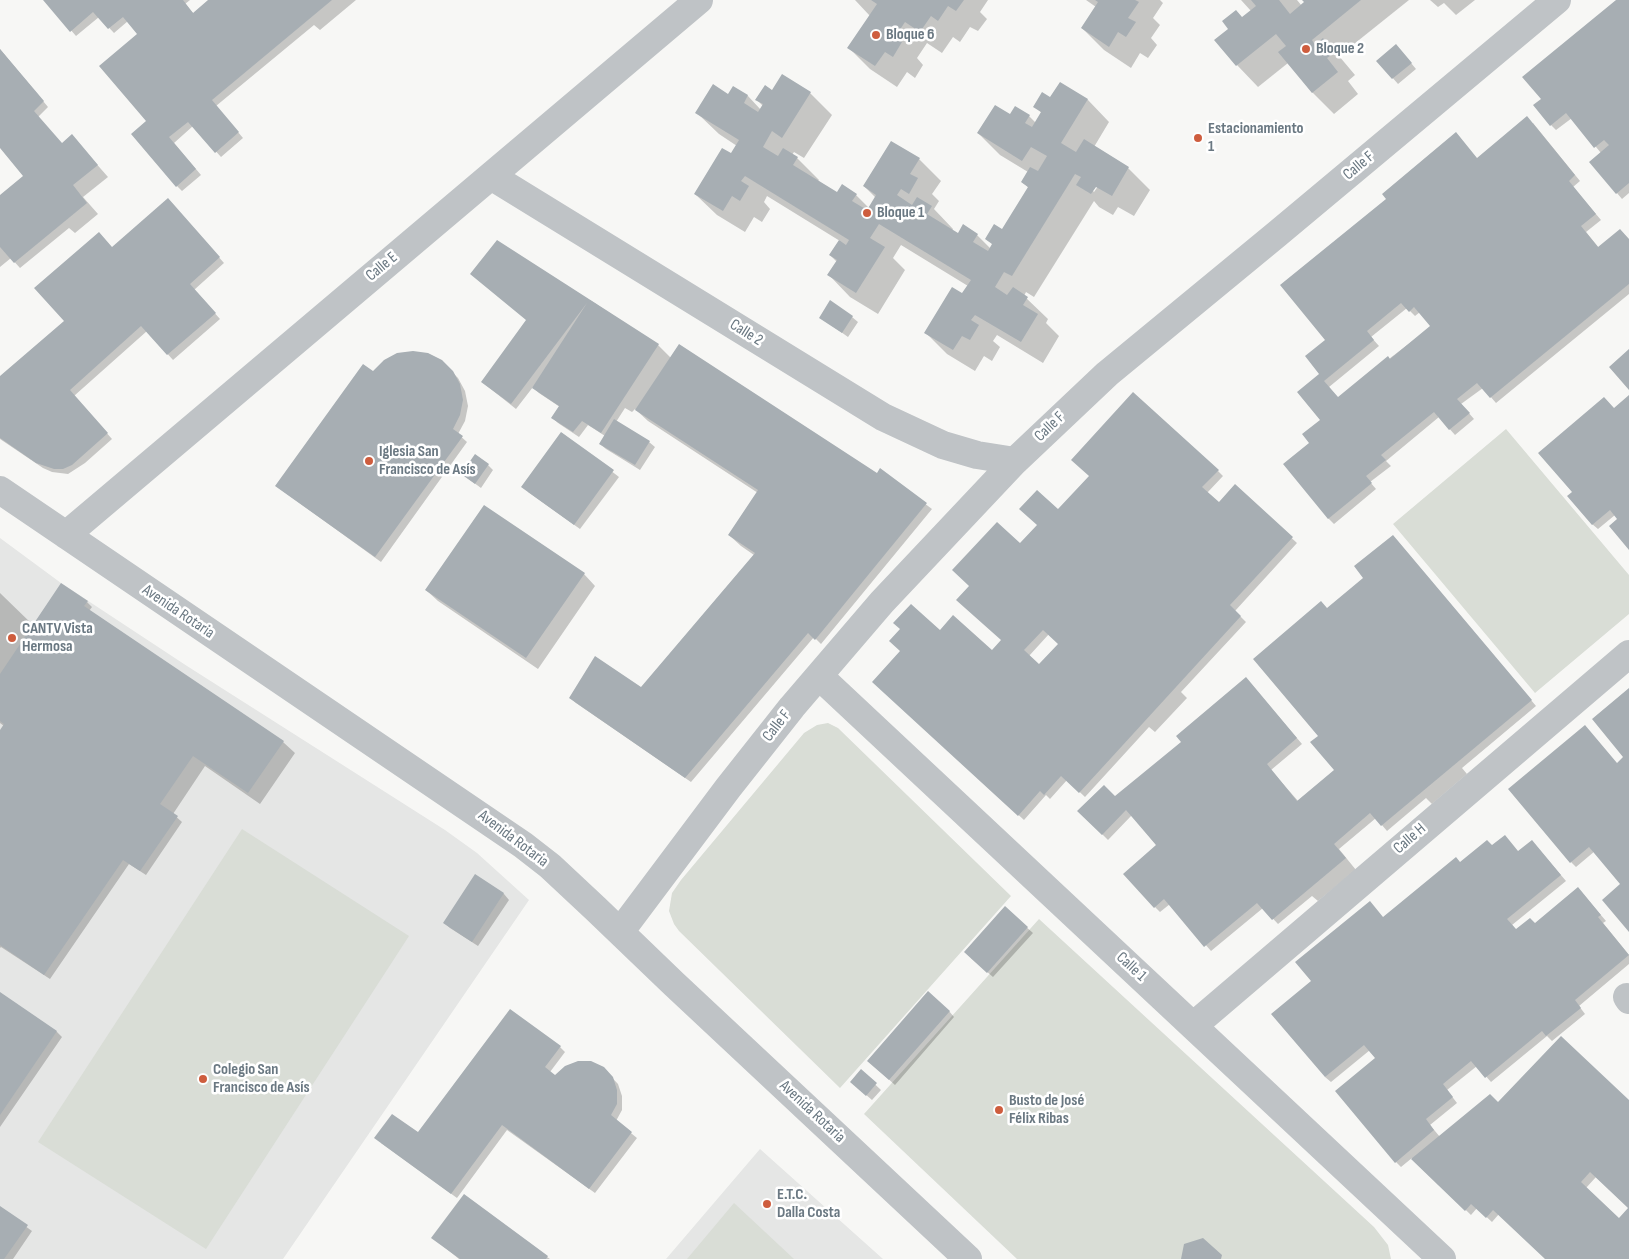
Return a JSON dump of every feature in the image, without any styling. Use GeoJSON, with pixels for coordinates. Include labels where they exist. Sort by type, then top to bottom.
{"type":"FeatureCollection","features":[{"type":"Feature","properties":{"kind":"street","name":"Calle E"},"geometry":{"type":"LineString","coordinates":[[66,535],[699,0]]}},
{"type":"Feature","properties":{"kind":"street","name":"Calle F"},"geometry":{"type":"LineString","coordinates":[[620,932],[792,707],[882,602],[1015,461],[1108,374],[1557,0]]}},
{"type":"Feature","properties":{"kind":"street","name":"Calle 2"},"geometry":{"type":"LineString","coordinates":[[490,176],[883,417],[943,445],[977,455],[1015,461]]}},
{"type":"Feature","properties":{"kind":"street","name":"Avenida Rotaria"},"geometry":{"type":"LineString","coordinates":[[0,490],[523,844],[550,866],[968,1259]]}},
{"type":"Feature","properties":{"kind":"street","name":"Calle H"},"geometry":{"type":"LineString","coordinates":[[1193,1026],[1629,654]]}},
{"type":"Feature","properties":{"kind":"street","name":"Calle 1"},"geometry":{"type":"LineString","coordinates":[[819,676],[1193,1026],[1436,1257]]}},
{"type":"Feature","properties":{"kind":"shaded area"},"geometry":{"type":"Polygon","coordinates":[[[1506,429],[1629,575],[1629,614],[1535,693],[1393,524],[1506,429]]]}},
{"type":"Feature","properties":{"kind":"shaded area","name":"Colegio San Francisco de Asís"},"geometry":{"type":"Polygon","coordinates":[[[0,538],[61,583],[187,666],[445,830],[477,853],[529,900],[283,1259],[0,1259],[0,538]]]}},
{"type":"Feature","properties":{"kind":"shaded area"},"geometry":{"type":"Polygon","coordinates":[[[828,723],[838,728],[1011,896],[840,1088],[679,931],[669,911],[672,893],[681,880],[804,733],[817,725],[828,723]]]}},
{"type":"Feature","properties":{"kind":"shaded area"},"geometry":{"type":"Polygon","coordinates":[[[242,829],[409,936],[206,1249],[38,1142],[242,829]]]}},
{"type":"Feature","properties":{"kind":"shaded area"},"geometry":{"type":"Polygon","coordinates":[[[1039,919],[1374,1227],[1388,1245],[1391,1259],[1017,1259],[864,1114],[1039,919]]]}},
{"type":"Feature","properties":{"kind":"shaded area","name":"E.T.C. Dalla Costa"},"geometry":{"type":"Polygon","coordinates":[[[760,1149],[883,1259],[666,1259],[760,1149]]]}},
{"type":"Feature","properties":{"kind":"shaded area"},"geometry":{"type":"Polygon","coordinates":[[[734,1203],[794,1259],[687,1259],[734,1203]]]}},
{"type":"Feature","properties":{"kind":"building"},"geometry":{"type":"Polygon","coordinates":[[[43,0],[183,0],[193,13],[208,0],[332,0],[212,100],[239,132],[215,153],[188,122],[169,137],[196,169],[176,187],[131,134],[146,121],[99,66],[137,34],[123,17],[108,29],[93,12],[70,32],[43,0]]]}},
{"type":"Feature","properties":{"kind":"building","name":"Bloque 6"},"geometry":{"type":"Polygon","coordinates":[[[871,0],[964,0],[956,11],[948,6],[938,21],[931,16],[920,32],[905,22],[895,37],[902,42],[893,57],[885,52],[875,66],[847,48],[877,4],[871,0]]]}},
{"type":"Feature","properties":{"kind":"building"},"geometry":{"type":"Polygon","coordinates":[[[1095,0],[1135,0],[1139,2],[1128,18],[1136,22],[1126,37],[1118,32],[1109,47],[1081,28],[1098,2],[1095,0]]]}},
{"type":"Feature","properties":{"kind":"building","name":"Bloque 2"},"geometry":{"type":"Polygon","coordinates":[[[1251,0],[1279,0],[1290,14],[1304,2],[1302,0],[1361,0],[1312,40],[1315,45],[1323,38],[1334,53],[1327,58],[1338,72],[1312,93],[1278,52],[1286,46],[1276,34],[1236,66],[1214,40],[1228,29],[1222,21],[1236,10],[1242,17],[1256,6],[1251,0]]]}},
{"type":"Feature","properties":{"kind":"building"},"geometry":{"type":"Polygon","coordinates":[[[1616,0],[1629,0],[1629,183],[1616,194],[1589,162],[1609,145],[1604,140],[1594,148],[1566,113],[1550,126],[1533,105],[1541,99],[1522,77],[1616,0]]]}},
{"type":"Feature","properties":{"kind":"building"},"geometry":{"type":"Polygon","coordinates":[[[1396,44],[1412,63],[1392,79],[1376,61],[1396,44]]]}},
{"type":"Feature","properties":{"kind":"building"},"geometry":{"type":"Polygon","coordinates":[[[0,49],[44,101],[34,111],[62,143],[72,134],[98,165],[73,185],[87,203],[14,263],[0,247],[0,195],[23,176],[0,148],[0,49]]]}},
{"type":"Feature","properties":{"kind":"building","name":"Bloque 1"},"geometry":{"type":"Polygon","coordinates":[[[782,74],[811,92],[782,138],[772,131],[763,147],[778,156],[783,148],[798,157],[793,165],[837,192],[842,184],[857,194],[852,201],[867,210],[876,195],[863,186],[891,141],[920,158],[910,174],[918,178],[909,194],[901,189],[897,195],[912,205],[917,197],[932,206],[927,214],[958,233],[963,224],[978,234],[973,242],[988,251],[992,244],[985,239],[994,224],[1002,229],[1028,187],[1021,182],[1030,167],[1038,171],[1047,156],[1031,147],[1022,161],[977,133],[995,105],[1010,114],[1015,106],[1030,115],[1025,123],[1032,127],[1041,112],[1033,107],[1042,92],[1050,97],[1060,82],[1088,99],[1061,143],[1076,152],[1084,139],[1129,167],[1112,196],[1096,187],[1091,194],[1076,185],[1081,177],[1075,174],[1012,276],[1004,272],[995,287],[1007,295],[1013,287],[1028,297],[1023,305],[1038,314],[1021,342],[975,315],[971,320],[979,325],[970,340],[962,336],[953,350],[924,333],[952,287],[962,293],[971,280],[879,224],[870,238],[885,247],[856,293],[827,275],[837,260],[829,255],[839,240],[846,245],[849,240],[745,176],[741,181],[749,186],[740,201],[732,196],[723,211],[694,194],[722,148],[731,153],[739,140],[695,113],[713,84],[728,94],[733,86],[748,95],[744,103],[758,112],[763,104],[755,100],[765,85],[772,90],[782,74]]]}},
{"type":"Feature","properties":{"kind":"building"},"geometry":{"type":"Polygon","coordinates":[[[1527,116],[1575,175],[1569,181],[1596,214],[1581,226],[1598,247],[1620,229],[1629,239],[1629,284],[1490,398],[1477,383],[1457,399],[1470,413],[1449,430],[1434,412],[1381,455],[1386,460],[1366,476],[1372,483],[1328,519],[1283,464],[1309,443],[1302,434],[1320,420],[1297,392],[1319,374],[1305,356],[1325,340],[1280,285],[1386,199],[1382,194],[1456,132],[1477,158],[1527,116]],[[1401,303],[1367,331],[1374,340],[1324,381],[1338,397],[1388,356],[1390,359],[1430,326],[1414,307],[1409,312],[1401,303]]]}},
{"type":"Feature","properties":{"kind":"building"},"geometry":{"type":"Polygon","coordinates":[[[168,198],[220,257],[190,284],[216,313],[167,355],[141,326],[70,390],[108,433],[72,465],[63,469],[54,469],[36,463],[0,438],[0,376],[64,321],[34,288],[99,232],[112,247],[168,198]]]}},
{"type":"Feature","properties":{"kind":"building"},"geometry":{"type":"Polygon","coordinates":[[[497,240],[659,344],[601,433],[582,421],[573,432],[551,418],[559,406],[532,388],[587,303],[511,404],[481,382],[526,320],[470,274],[497,240]]]}},
{"type":"Feature","properties":{"kind":"building"},"geometry":{"type":"Polygon","coordinates":[[[830,300],[853,316],[842,333],[819,318],[830,300]]]}},
{"type":"Feature","properties":{"kind":"building"},"geometry":{"type":"Polygon","coordinates":[[[679,344],[877,473],[880,468],[927,503],[815,640],[808,633],[685,778],[569,698],[595,656],[641,687],[755,553],[728,535],[758,490],[635,410],[679,344]]]}},
{"type":"Feature","properties":{"kind":"building"},"geometry":{"type":"Polygon","coordinates":[[[1629,349],[1629,390],[1609,367],[1629,349]]]}},
{"type":"Feature","properties":{"kind":"building","name":"Iglesia San Francisco de Asís"},"geometry":{"type":"Polygon","coordinates":[[[413,351],[428,353],[442,360],[453,371],[460,384],[463,400],[460,415],[453,429],[463,436],[375,557],[275,486],[363,364],[373,371],[384,360],[397,353],[413,351]]]}},
{"type":"Feature","properties":{"kind":"building"},"geometry":{"type":"Polygon","coordinates":[[[1133,392],[1219,470],[1202,487],[1219,502],[1235,484],[1293,537],[1230,605],[1241,616],[1079,793],[1061,776],[1044,795],[1040,791],[1018,816],[872,682],[900,651],[889,641],[900,629],[893,623],[911,604],[940,630],[953,615],[992,650],[1001,640],[956,600],[969,586],[952,570],[997,522],[1020,543],[1037,525],[1019,509],[1037,490],[1058,509],[1089,476],[1071,460],[1133,392]],[[1043,630],[1024,650],[1039,664],[1058,644],[1043,630]]]}},
{"type":"Feature","properties":{"kind":"building"},"geometry":{"type":"Polygon","coordinates":[[[1629,395],[1629,550],[1609,526],[1617,519],[1610,510],[1592,525],[1567,496],[1572,492],[1538,453],[1604,397],[1614,408],[1629,395]]]}},
{"type":"Feature","properties":{"kind":"building"},"geometry":{"type":"Polygon","coordinates":[[[614,419],[650,441],[635,465],[599,444],[614,419]]]}},
{"type":"Feature","properties":{"kind":"building"},"geometry":{"type":"Polygon","coordinates":[[[561,432],[614,470],[574,525],[521,487],[561,432]]]}},
{"type":"Feature","properties":{"kind":"building"},"geometry":{"type":"Polygon","coordinates":[[[475,454],[489,464],[475,484],[461,474],[475,454]]]}},
{"type":"Feature","properties":{"kind":"building"},"geometry":{"type":"Polygon","coordinates":[[[484,505],[585,573],[526,658],[425,590],[484,505]]]}},
{"type":"Feature","properties":{"kind":"building"},"geometry":{"type":"Polygon","coordinates":[[[1393,535],[1532,700],[1381,826],[1370,813],[1334,844],[1346,858],[1272,920],[1257,903],[1204,947],[1164,899],[1154,908],[1123,874],[1156,845],[1126,810],[1102,835],[1077,811],[1104,785],[1115,796],[1181,742],[1176,736],[1246,677],[1297,738],[1267,764],[1297,801],[1334,770],[1310,742],[1318,736],[1253,659],[1321,601],[1327,608],[1363,578],[1354,566],[1393,535]]]}},
{"type":"Feature","properties":{"kind":"building"},"geometry":{"type":"Polygon","coordinates":[[[61,583],[88,601],[84,606],[284,741],[248,793],[193,756],[160,804],[178,816],[140,871],[123,860],[44,975],[0,945],[0,730],[4,724],[0,721],[0,674],[61,583]]]}},
{"type":"Feature","properties":{"kind":"building"},"geometry":{"type":"Polygon","coordinates":[[[1629,688],[1629,932],[1602,900],[1620,884],[1589,847],[1570,863],[1508,789],[1585,725],[1617,763],[1623,757],[1592,719],[1629,688]]]}},
{"type":"Feature","properties":{"kind":"building"},"geometry":{"type":"Polygon","coordinates":[[[1505,835],[1518,851],[1532,840],[1561,875],[1507,919],[1516,929],[1530,918],[1535,923],[1578,887],[1601,915],[1598,917],[1629,955],[1575,1000],[1581,1008],[1546,1036],[1542,1031],[1485,1078],[1471,1061],[1443,1084],[1453,1097],[1426,1119],[1434,1130],[1395,1163],[1335,1091],[1375,1058],[1364,1045],[1325,1077],[1271,1014],[1311,981],[1295,962],[1370,901],[1383,917],[1456,857],[1460,862],[1487,840],[1492,845],[1505,835]]]}},
{"type":"Feature","properties":{"kind":"building"},"geometry":{"type":"Polygon","coordinates":[[[475,874],[504,893],[472,942],[443,923],[475,874]]]}},
{"type":"Feature","properties":{"kind":"building"},"geometry":{"type":"Polygon","coordinates":[[[1005,906],[1028,927],[987,973],[964,952],[1005,906]]]}},
{"type":"Feature","properties":{"kind":"building"},"geometry":{"type":"Polygon","coordinates":[[[928,991],[950,1011],[889,1080],[867,1061],[928,991]]]}},
{"type":"Feature","properties":{"kind":"building"},"geometry":{"type":"Polygon","coordinates":[[[0,992],[57,1031],[0,1115],[0,992]]]}},
{"type":"Feature","properties":{"kind":"building"},"geometry":{"type":"Polygon","coordinates":[[[510,1009],[561,1046],[545,1067],[555,1075],[565,1066],[578,1061],[591,1061],[604,1067],[613,1077],[617,1090],[617,1104],[611,1115],[632,1132],[589,1189],[502,1125],[451,1194],[374,1138],[392,1114],[418,1132],[510,1009]]]}},
{"type":"Feature","properties":{"kind":"building"},"geometry":{"type":"Polygon","coordinates":[[[1561,1036],[1629,1100],[1629,1259],[1545,1259],[1493,1210],[1486,1218],[1471,1204],[1465,1211],[1411,1159],[1490,1094],[1498,1102],[1561,1036]],[[1590,1172],[1581,1182],[1619,1218],[1628,1208],[1590,1172]]]}},
{"type":"Feature","properties":{"kind":"building"},"geometry":{"type":"Polygon","coordinates":[[[861,1069],[877,1083],[866,1096],[850,1082],[861,1069]]]}},
{"type":"Feature","properties":{"kind":"building"},"geometry":{"type":"Polygon","coordinates":[[[464,1194],[548,1256],[546,1259],[460,1259],[431,1238],[464,1194]]]}},
{"type":"Feature","properties":{"kind":"building"},"geometry":{"type":"Polygon","coordinates":[[[0,1206],[28,1225],[4,1259],[0,1259],[0,1206]]]}},
{"type":"Feature","properties":{"kind":"building"},"geometry":{"type":"Polygon","coordinates":[[[1203,1238],[1222,1255],[1221,1259],[1181,1259],[1184,1244],[1203,1238]]]}},
{"type":"Feature","properties":{"kind":"place","name":"Bloque 6"},"geometry":{"type":"Point","coordinates":[876,35]}},
{"type":"Feature","properties":{"kind":"place","name":"Bloque 2"},"geometry":{"type":"Point","coordinates":[1306,49]}},
{"type":"Feature","properties":{"kind":"place","name":"Estacionamiento 1"},"geometry":{"type":"Point","coordinates":[1198,138]}},
{"type":"Feature","properties":{"kind":"place","name":"Bloque 1"},"geometry":{"type":"Point","coordinates":[867,213]}},
{"type":"Feature","properties":{"kind":"place","name":"Iglesia San Francisco de Asís"},"geometry":{"type":"Point","coordinates":[369,461]}},
{"type":"Feature","properties":{"kind":"place","name":"CANTV Vista Hermosa"},"geometry":{"type":"Point","coordinates":[12,638]}},
{"type":"Feature","properties":{"kind":"place","name":"Colegio San Francisco de Asís"},"geometry":{"type":"Point","coordinates":[203,1079]}},
{"type":"Feature","properties":{"kind":"place","name":"Busto de José Félix Ribas"},"geometry":{"type":"Point","coordinates":[999,1110]}},
{"type":"Feature","properties":{"kind":"place","name":"E.T.C. Dalla Costa"},"geometry":{"type":"Point","coordinates":[767,1204]}}]}
